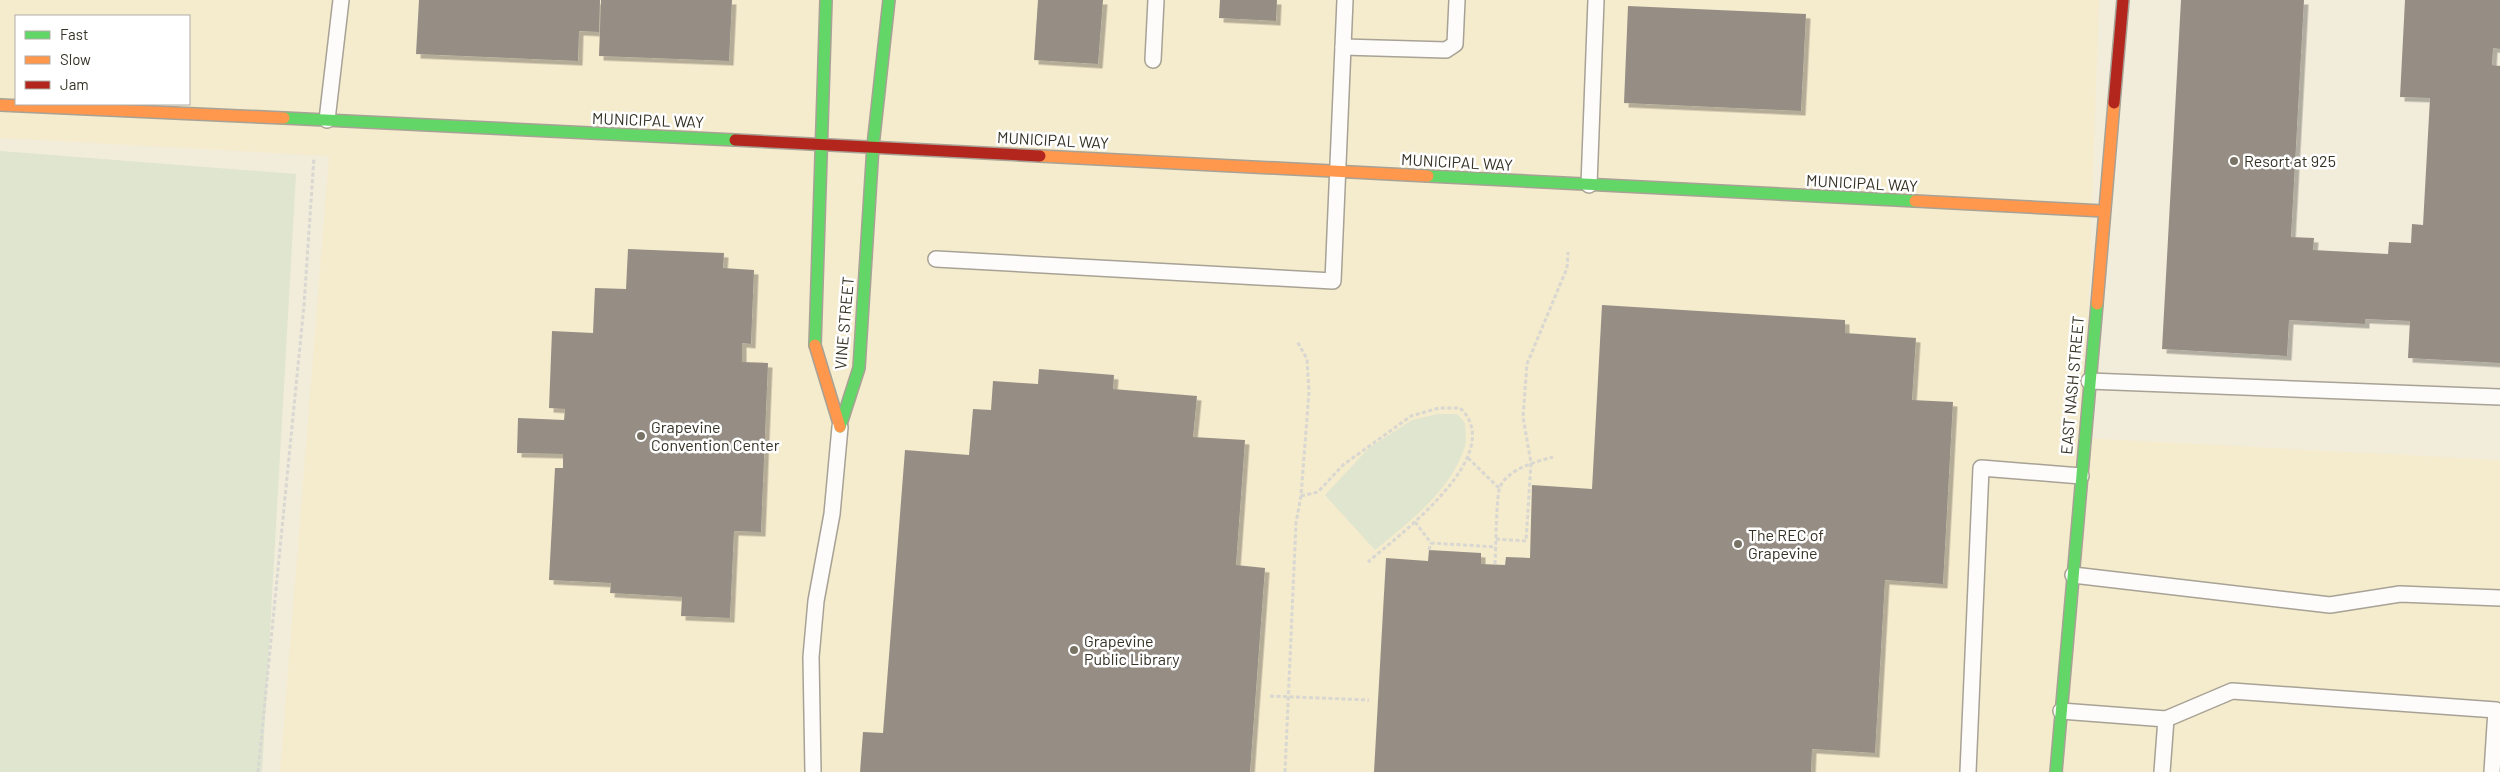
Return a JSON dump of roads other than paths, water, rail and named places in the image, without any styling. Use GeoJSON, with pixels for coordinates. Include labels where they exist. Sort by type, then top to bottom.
{"type":"FeatureCollection","features":[{"type":"Feature","properties":{"kind":"street","name":"VINE STREET"},"geometry":{"type":"LineString","coordinates":[[826,0],[815,346],[840,427]]}},
{"type":"Feature","properties":{"kind":"street","name":"VINE STREET"},"geometry":{"type":"LineString","coordinates":[[840,427],[859,368],[873,146],[889,0]]}},
{"type":"Feature","properties":{"kind":"street","name":"EAST NASH STREET"},"geometry":{"type":"LineString","coordinates":[[2056,772],[2103,212],[2123,0]]}},
{"type":"Feature","properties":{"kind":"street","name":"MUNICIPAL WAY"},"geometry":{"type":"LineString","coordinates":[[0,105],[520,131],[821,143],[2103,212]]}},
{"type":"Feature","properties":{"kind":"lane"},"geometry":{"type":"LineString","coordinates":[[327,120],[341,0]]}},
{"type":"Feature","properties":{"kind":"lane"},"geometry":{"type":"LineString","coordinates":[[1153,60],[1156,0]]}},
{"type":"Feature","properties":{"kind":"lane"},"geometry":{"type":"LineString","coordinates":[[936,259],[1333,281],[1345,0]]}},
{"type":"Feature","properties":{"kind":"lane"},"geometry":{"type":"LineString","coordinates":[[1343,47],[1446,50],[1455,44],[1457,0]]}},
{"type":"Feature","properties":{"kind":"lane"},"geometry":{"type":"LineString","coordinates":[[1589,184],[1596,0]]}},
{"type":"Feature","properties":{"kind":"lane"},"geometry":{"type":"LineString","coordinates":[[2089,380],[2500,397]]}},
{"type":"Feature","properties":{"kind":"lane"},"geometry":{"type":"LineString","coordinates":[[813,772],[810,657],[816,600],[832,514],[840,427]]}},
{"type":"Feature","properties":{"kind":"lane"},"geometry":{"type":"LineString","coordinates":[[1968,772],[1981,468],[2007,468],[2081,476]]}},
{"type":"Feature","properties":{"kind":"lane"},"geometry":{"type":"LineString","coordinates":[[2073,575],[2330,605],[2400,594],[2500,598]]}},
{"type":"Feature","properties":{"kind":"lane"},"geometry":{"type":"LineString","coordinates":[[2061,711],[2166,718],[2232,691],[2496,710],[2492,772]]}},
{"type":"Feature","properties":{"kind":"lane"},"geometry":{"type":"LineString","coordinates":[[2162,772],[2166,718]]}},
{"type":"Feature","properties":{"kind":"place","name":"Resort at 925"},"geometry":{"type":"Point","coordinates":[2234,161]}},
{"type":"Feature","properties":{"kind":"place","name":"Grapevine Convention Center"},"geometry":{"type":"Point","coordinates":[641,436]}},
{"type":"Feature","properties":{"kind":"place","name":"The REC of Grapevine"},"geometry":{"type":"Point","coordinates":[1738,544]}},
{"type":"Feature","properties":{"kind":"place","name":"Grapevine Public Library"},"geometry":{"type":"Point","coordinates":[1074,650]}}]}
